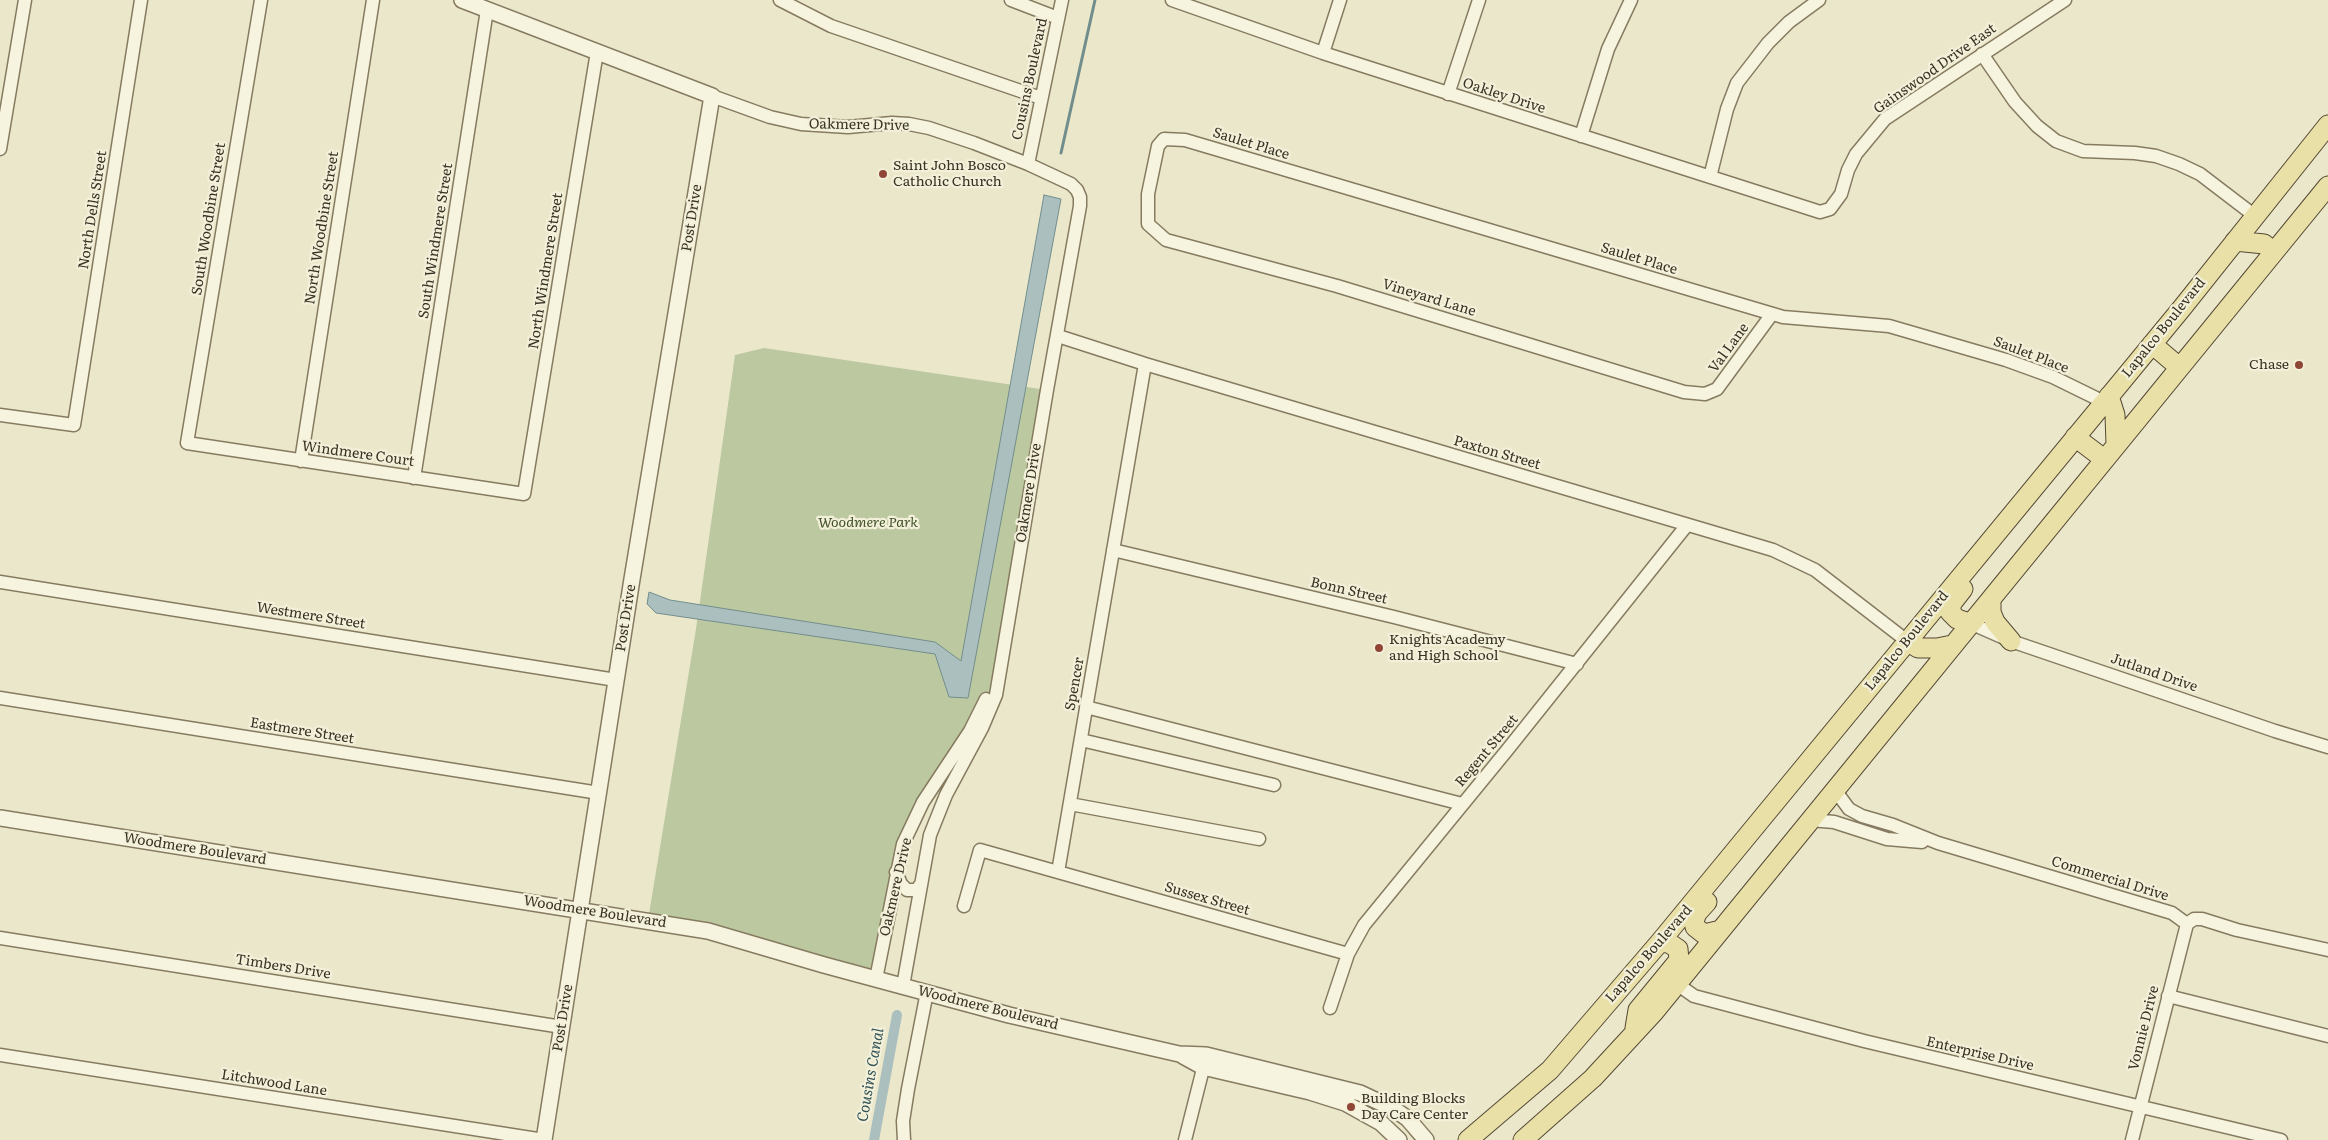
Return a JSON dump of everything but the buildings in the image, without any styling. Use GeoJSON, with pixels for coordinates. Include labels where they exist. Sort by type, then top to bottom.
{"type":"FeatureCollection","features":[{"type":"Feature","properties":{"kind":"main road","name":"Lapalco Boulevard"},"geometry":{"type":"LineString","coordinates":[[1468,1140],[1550,1070],[1660,942],[2326,131]]}},
{"type":"Feature","properties":{"kind":"main road"},"geometry":{"type":"LineString","coordinates":[[1523,1140],[1593,1078],[1633,1036],[1677,984],[2328,186]]}},
{"type":"Feature","properties":{"kind":"main road"},"geometry":{"type":"LineString","coordinates":[[2235,241],[2264,244],[2274,252]]}},
{"type":"Feature","properties":{"kind":"main road"},"geometry":{"type":"LineString","coordinates":[[2152,344],[2179,367]]}},
{"type":"Feature","properties":{"kind":"main road"},"geometry":{"type":"LineString","coordinates":[[2107,399],[2115,415],[2116,444]]}},
{"type":"Feature","properties":{"kind":"main road"},"geometry":{"type":"LineString","coordinates":[[2076,437],[2104,459]]}},
{"type":"Feature","properties":{"kind":"main road"},"geometry":{"type":"LineString","coordinates":[[1970,623],[1953,616],[1950,608],[1979,570],[1984,547]]}},
{"type":"Feature","properties":{"kind":"main road"},"geometry":{"type":"LineString","coordinates":[[1990,599],[1995,622],[2011,641]]}},
{"type":"Feature","properties":{"kind":"main road"},"geometry":{"type":"LineString","coordinates":[[1907,641],[1918,648],[1937,648],[1952,645]]}},
{"type":"Feature","properties":{"kind":"main road"},"geometry":{"type":"LineString","coordinates":[[1721,930],[1704,934],[1695,927],[1694,922],[1697,913],[1718,887],[1733,855]]}},
{"type":"Feature","properties":{"kind":"main road"},"geometry":{"type":"LineString","coordinates":[[1633,1036],[1638,1010],[1679,960],[1678,949],[1669,943],[1660,942]]}},
{"type":"Feature","properties":{"kind":"street"},"geometry":{"type":"LineString","coordinates":[[0,149],[25,0]]}},
{"type":"Feature","properties":{"kind":"street","name":"North Dells Street"},"geometry":{"type":"LineString","coordinates":[[0,415],[74,425],[141,0]]}},
{"type":"Feature","properties":{"kind":"street","name":"South Woodbine Street"},"geometry":{"type":"LineString","coordinates":[[187,443],[261,0]]}},
{"type":"Feature","properties":{"kind":"street","name":"North Woodbine Street"},"geometry":{"type":"LineString","coordinates":[[301,461],[373,0]]}},
{"type":"Feature","properties":{"kind":"street","name":"Oakmere Drive"},"geometry":{"type":"LineString","coordinates":[[462,0],[770,117],[804,125],[848,127],[892,123],[909,124],[974,143],[1028,164],[1071,184],[1077,190],[1080,197],[1080,206],[996,695],[992,708],[938,814],[930,835],[903,986]]}},
{"type":"Feature","properties":{"kind":"street"},"geometry":{"type":"LineString","coordinates":[[780,0],[831,26],[1041,98]]}},
{"type":"Feature","properties":{"kind":"street"},"geometry":{"type":"LineString","coordinates":[[1011,0],[1058,18]]}},
{"type":"Feature","properties":{"kind":"street","name":"Cousins Boulevard"},"geometry":{"type":"LineString","coordinates":[[1028,164],[1062,0]]}},
{"type":"Feature","properties":{"kind":"street","name":"Oakley Drive"},"geometry":{"type":"LineString","coordinates":[[1172,0],[1186,2],[1322,53],[1448,94],[1820,212],[1830,209]]}},
{"type":"Feature","properties":{"kind":"street"},"geometry":{"type":"LineString","coordinates":[[1322,53],[1340,0]]}},
{"type":"Feature","properties":{"kind":"street"},"geometry":{"type":"LineString","coordinates":[[1448,94],[1479,0]]}},
{"type":"Feature","properties":{"kind":"street"},"geometry":{"type":"LineString","coordinates":[[1581,136],[1608,49],[1631,0]]}},
{"type":"Feature","properties":{"kind":"street"},"geometry":{"type":"LineString","coordinates":[[1710,177],[1727,109],[1737,83],[1757,56],[1789,22],[1819,0]]}},
{"type":"Feature","properties":{"kind":"street","name":"Gainswood Drive East"},"geometry":{"type":"LineString","coordinates":[[1830,209],[1842,194],[1848,170],[1856,154],[1885,119],[2065,0]]}},
{"type":"Feature","properties":{"kind":"street","name":"South Windmere Street"},"geometry":{"type":"LineString","coordinates":[[414,478],[487,10]]}},
{"type":"Feature","properties":{"kind":"street","name":"North Windmere Street"},"geometry":{"type":"LineString","coordinates":[[524,494],[597,52]]}},
{"type":"Feature","properties":{"kind":"street"},"geometry":{"type":"LineString","coordinates":[[1982,54],[2015,102],[2037,126],[2056,141],[2084,151],[2135,153],[2156,156],[2179,164],[2200,174],[2255,216]]}},
{"type":"Feature","properties":{"kind":"street","name":"Post Drive"},"geometry":{"type":"LineString","coordinates":[[544,1140],[622,641],[712,96]]}},
{"type":"Feature","properties":{"kind":"street","name":"Saulet Place"},"geometry":{"type":"LineString","coordinates":[[1148,224],[1148,194],[1158,146],[1164,139],[1185,140],[1772,314],[1889,326],[2006,360],[2107,399]]}},
{"type":"Feature","properties":{"kind":"street","name":"Vineyard Lane"},"geometry":{"type":"LineString","coordinates":[[1148,224],[1166,240],[1337,286],[1684,392],[1705,394]]}},
{"type":"Feature","properties":{"kind":"street","name":"Val Lane"},"geometry":{"type":"LineString","coordinates":[[1705,394],[1717,389],[1772,314]]}},
{"type":"Feature","properties":{"kind":"street","name":"Paxton Street"},"geometry":{"type":"LineString","coordinates":[[1058,336],[1146,364],[1773,550],[1815,570],[1907,641]]}},
{"type":"Feature","properties":{"kind":"street","name":"Spencer"},"geometry":{"type":"LineString","coordinates":[[1058,872],[1146,364]]}},
{"type":"Feature","properties":{"kind":"street","name":"Windmere Court"},"geometry":{"type":"LineString","coordinates":[[187,443],[524,494]]}},
{"type":"Feature","properties":{"kind":"street","name":"Regent Street"},"geometry":{"type":"LineString","coordinates":[[1330,1008],[1348,954],[1364,925],[1577,664],[1687,525]]}},
{"type":"Feature","properties":{"kind":"street","name":"Bonn Street"},"geometry":{"type":"LineString","coordinates":[[1113,550],[1394,617],[1577,664]]}},
{"type":"Feature","properties":{"kind":"street","name":"Westmere Street"},"geometry":{"type":"LineString","coordinates":[[0,582],[616,680]]}},
{"type":"Feature","properties":{"kind":"street","name":"Jutland Drive"},"geometry":{"type":"LineString","coordinates":[[1970,623],[2011,641],[2275,731],[2328,747]]}},
{"type":"Feature","properties":{"kind":"street","name":"Oakmere Drive"},"geometry":{"type":"LineString","coordinates":[[876,979],[903,844],[912,823],[937,778],[970,731],[999,670]]}},
{"type":"Feature","properties":{"kind":"street","name":"Eastmere Street"},"geometry":{"type":"LineString","coordinates":[[0,698],[598,793]]}},
{"type":"Feature","properties":{"kind":"street"},"geometry":{"type":"LineString","coordinates":[[1086,707],[1462,804]]}},
{"type":"Feature","properties":{"kind":"street"},"geometry":{"type":"LineString","coordinates":[[1081,740],[1274,785]]}},
{"type":"Feature","properties":{"kind":"street","name":"Commercial Drive"},"geometry":{"type":"LineString","coordinates":[[1835,790],[1848,809],[1938,843],[2172,913],[2187,924]]}},
{"type":"Feature","properties":{"kind":"street"},"geometry":{"type":"LineString","coordinates":[[1070,804],[1259,839]]}},
{"type":"Feature","properties":{"kind":"street","name":"Woodmere Boulevard"},"geometry":{"type":"LineString","coordinates":[[0,818],[708,931],[1009,1015],[1179,1054],[1310,1092],[1360,1110],[1381,1123],[1399,1140]]}},
{"type":"Feature","properties":{"kind":"street","name":"Commercial Drive"},"geometry":{"type":"LineString","coordinates":[[1810,820],[1834,822],[1887,839],[1938,843]]}},
{"type":"Feature","properties":{"kind":"street"},"geometry":{"type":"LineString","coordinates":[[964,906],[980,850],[1058,872]]}},
{"type":"Feature","properties":{"kind":"street"},"geometry":{"type":"LineString","coordinates":[[896,872],[907,890],[912,891],[920,885]]}},
{"type":"Feature","properties":{"kind":"street","name":"Sussex Street"},"geometry":{"type":"LineString","coordinates":[[1058,872],[1348,954]]}},
{"type":"Feature","properties":{"kind":"street"},"geometry":{"type":"LineString","coordinates":[[2187,924],[2194,919],[2202,919],[2237,930],[2328,950]]}},
{"type":"Feature","properties":{"kind":"street","name":"Vonnie Drive"},"geometry":{"type":"LineString","coordinates":[[2132,1140],[2187,924]]}},
{"type":"Feature","properties":{"kind":"street","name":"Timbers Drive"},"geometry":{"type":"LineString","coordinates":[[0,938],[562,1026]]}},
{"type":"Feature","properties":{"kind":"street","name":"Enterprise Drive"},"geometry":{"type":"LineString","coordinates":[[1677,984],[1694,996],[1864,1042],[2281,1140]]}},
{"type":"Feature","properties":{"kind":"street"},"geometry":{"type":"LineString","coordinates":[[904,1140],[903,1121],[927,992]]}},
{"type":"Feature","properties":{"kind":"street"},"geometry":{"type":"LineString","coordinates":[[2168,996],[2328,1036]]}},
{"type":"Feature","properties":{"kind":"street","name":"Litchwood Lane"},"geometry":{"type":"LineString","coordinates":[[0,1055],[544,1140]]}},
{"type":"Feature","properties":{"kind":"street"},"geometry":{"type":"LineString","coordinates":[[1186,1140],[1205,1061]]}},
{"type":"Feature","properties":{"kind":"street","name":"Woodmere Boulevard"},"geometry":{"type":"LineString","coordinates":[[1205,1061],[1341,1088],[1378,1100],[1408,1119],[1426,1140]]}},
{"type":"Feature","properties":{"kind":"green space","name":"Woodmere Park"},"geometry":{"type":"Polygon","coordinates":[[[764,348],[1047,390],[999,670],[970,731],[912,823],[876,979],[648,920],[696,629],[735,355],[764,348]]]}},
{"type":"Feature","properties":{"kind":"shaded area"},"geometry":{"type":"Polygon","coordinates":[[[1044,195],[1061,199],[968,698],[949,697],[935,654],[656,613],[647,604],[649,592],[670,600],[935,642],[961,661],[1044,195]]]}},
{"type":"Feature","properties":{"kind":"waterway"},"geometry":{"type":"LineString","coordinates":[[1061,153],[1095,0]]}},
{"type":"Feature","properties":{"kind":"waterway","name":"Cousins Canal"},"geometry":{"type":"LineString","coordinates":[[874,1140],[897,1015]]}},
{"type":"Feature","properties":{"kind":"place","name":"Saint John Bosco Catholic Church"},"geometry":{"type":"Point","coordinates":[883,174]}},
{"type":"Feature","properties":{"kind":"place","name":"Chase"},"geometry":{"type":"Point","coordinates":[2299,365]}},
{"type":"Feature","properties":{"kind":"place","name":"Knights Academy and High School"},"geometry":{"type":"Point","coordinates":[1379,648]}},
{"type":"Feature","properties":{"kind":"place","name":"Building Blocks Day Care Center"},"geometry":{"type":"Point","coordinates":[1351,1107]}}]}
